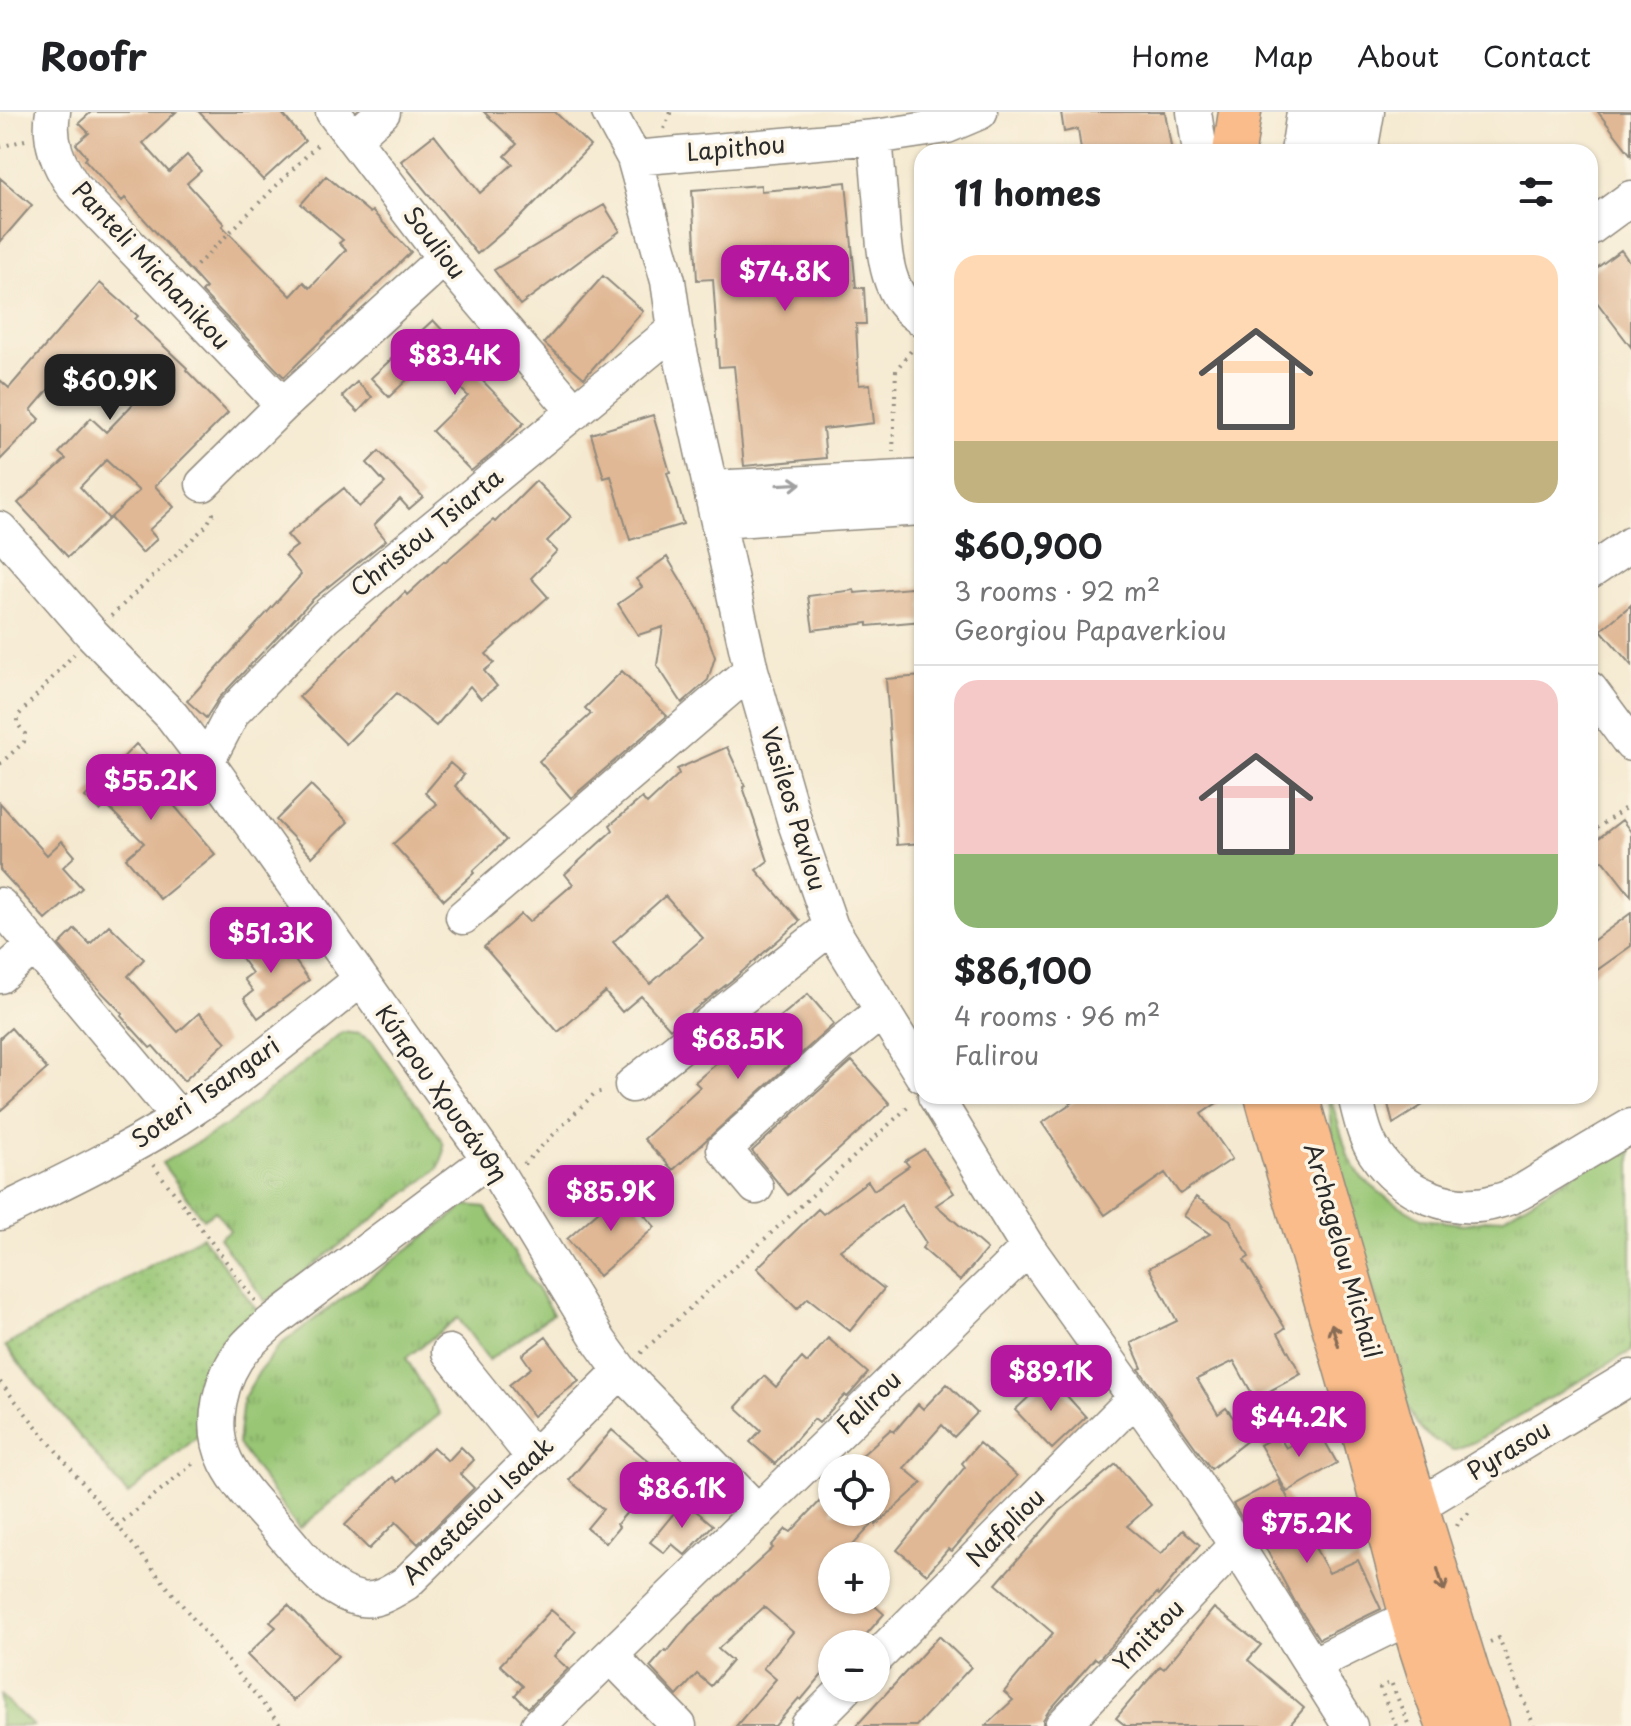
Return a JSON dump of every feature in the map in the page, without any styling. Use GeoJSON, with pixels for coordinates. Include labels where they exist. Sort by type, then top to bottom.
{"type":"FeatureCollection","features":[{"type":"Feature","properties":{"kind":"main road"},"geometry":{"type":"LineString","coordinates":[[1235,144],[1240,112]]}},
{"type":"Feature","properties":{"kind":"main road"},"geometry":{"type":"LineString","coordinates":[[1265,144],[1269,112]]}},
{"type":"Feature","properties":{"kind":"main road","name":"Archagelou Michail"},"geometry":{"type":"LineString","coordinates":[[1268,1104],[1354,1400],[1488,1726]]}},
{"type":"Feature","properties":{"kind":"main road","name":"Archagelou Michail"},"geometry":{"type":"LineString","coordinates":[[1299,1104],[1386,1404],[1412,1616],[1448,1726]]}},
{"type":"Feature","properties":{"kind":"street","name":"Panteli Michanikou"},"geometry":{"type":"LineString","coordinates":[[53,112],[51,133],[55,151],[74,187],[283,405]]}},
{"type":"Feature","properties":{"kind":"street"},"geometry":{"type":"LineString","coordinates":[[342,124],[383,112]]}},
{"type":"Feature","properties":{"kind":"street","name":"Vasileos Pavlou"},"geometry":{"type":"LineString","coordinates":[[609,112],[634,158],[668,281],[675,329],[751,670],[795,823],[831,927],[882,1011],[914,1076]]}},
{"type":"Feature","properties":{"kind":"street","name":"Lapithou"},"geometry":{"type":"LineString","coordinates":[[634,158],[875,137],[947,126],[980,112]]}},
{"type":"Feature","properties":{"kind":"street"},"geometry":{"type":"LineString","coordinates":[[1194,112],[1199,144]]}},
{"type":"Feature","properties":{"kind":"street"},"geometry":{"type":"LineString","coordinates":[[1299,144],[1304,112]]}},
{"type":"Feature","properties":{"kind":"street"},"geometry":{"type":"LineString","coordinates":[[1330,144],[1336,112]]}},
{"type":"Feature","properties":{"kind":"street"},"geometry":{"type":"LineString","coordinates":[[1361,144],[1367,112]]}},
{"type":"Feature","properties":{"kind":"street","name":"Souliou"},"geometry":{"type":"LineString","coordinates":[[342,124],[444,258],[575,412]]}},
{"type":"Feature","properties":{"kind":"street"},"geometry":{"type":"LineString","coordinates":[[875,137],[885,257],[895,290],[914,314]]}},
{"type":"Feature","properties":{"kind":"street"},"geometry":{"type":"LineString","coordinates":[[1598,222],[1631,198]]}},
{"type":"Feature","properties":{"kind":"street"},"geometry":{"type":"LineString","coordinates":[[203,484],[283,405],[444,258]]}},
{"type":"Feature","properties":{"kind":"street","name":"Christou Tsiarta"},"geometry":{"type":"LineString","coordinates":[[207,762],[233,712],[325,617],[675,329]]}},
{"type":"Feature","properties":{"kind":"street"},"geometry":{"type":"LineString","coordinates":[[711,488],[907,478]]}},
{"type":"Feature","properties":{"kind":"street"},"geometry":{"type":"LineString","coordinates":[[719,521],[914,509]]}},
{"type":"Feature","properties":{"kind":"street"},"geometry":{"type":"LineString","coordinates":[[735,596],[742,566],[751,548],[769,526],[785,517]]}},
{"type":"Feature","properties":{"kind":"street","name":"Κύπρου Χρυσάνθη"},"geometry":{"type":"LineString","coordinates":[[0,529],[92,634],[172,716],[207,762],[497,1171],[600,1342],[621,1371],[758,1512]]}},
{"type":"Feature","properties":{"kind":"street"},"geometry":{"type":"LineString","coordinates":[[1598,567],[1631,544]]}},
{"type":"Feature","properties":{"kind":"street"},"geometry":{"type":"LineString","coordinates":[[463,917],[751,670]]}},
{"type":"Feature","properties":{"kind":"street"},"geometry":{"type":"LineString","coordinates":[[1598,700],[1631,744]]}},
{"type":"Feature","properties":{"kind":"street"},"geometry":{"type":"LineString","coordinates":[[0,905],[179,1118]]}},
{"type":"Feature","properties":{"kind":"street"},"geometry":{"type":"LineString","coordinates":[[632,1085],[831,927]]}},
{"type":"Feature","properties":{"kind":"street"},"geometry":{"type":"LineString","coordinates":[[0,976],[34,946]]}},
{"type":"Feature","properties":{"kind":"street","name":"Soteri Tsangari"},"geometry":{"type":"LineString","coordinates":[[0,1213],[114,1157],[179,1118],[360,980]]}},
{"type":"Feature","properties":{"kind":"street"},"geometry":{"type":"LineString","coordinates":[[756,1187],[724,1149],[882,1011]]}},
{"type":"Feature","properties":{"kind":"street","name":"Vasileos Pavlou"},"geometry":{"type":"LineString","coordinates":[[930,1104],[1028,1248],[1189,1473],[1312,1665],[1335,1719]]}},
{"type":"Feature","properties":{"kind":"street"},"geometry":{"type":"LineString","coordinates":[[1357,1104],[1375,1153],[1391,1171],[1418,1192],[1443,1203],[1474,1206],[1519,1193],[1631,1126]]}},
{"type":"Feature","properties":{"kind":"street","name":"Anastasiou Isaak"},"geometry":{"type":"LineString","coordinates":[[497,1171],[272,1322],[245,1347],[225,1381],[217,1421],[225,1460],[238,1481],[315,1572],[337,1590],[361,1599],[373,1599],[406,1583],[621,1371]]}},
{"type":"Feature","properties":{"kind":"street","name":"Falirou"},"geometry":{"type":"LineString","coordinates":[[538,1726],[1028,1248]]}},
{"type":"Feature","properties":{"kind":"street"},"geometry":{"type":"LineString","coordinates":[[449,1352],[534,1458]]}},
{"type":"Feature","properties":{"kind":"street","name":"Pyrasou"},"geometry":{"type":"LineString","coordinates":[[1401,1512],[1631,1377]]}},
{"type":"Feature","properties":{"kind":"street","name":"Nafpliou"},"geometry":{"type":"LineString","coordinates":[[890,1644],[1135,1398]]}},
{"type":"Feature","properties":{"kind":"street","name":"Ymittou"},"geometry":{"type":"LineString","coordinates":[[1062,1726],[1236,1545]]}},
{"type":"Feature","properties":{"kind":"street"},"geometry":{"type":"LineString","coordinates":[[1312,1665],[1412,1616]]}},
{"type":"Feature","properties":{"kind":"street"},"geometry":{"type":"LineString","coordinates":[[611,1656],[679,1726]]}},
{"type":"Feature","properties":{"kind":"street"},"geometry":{"type":"LineString","coordinates":[[808,1726],[832,1702]]}},
{"type":"Feature","properties":{"kind":"path"},"geometry":{"type":"LineString","coordinates":[[172,289],[342,124]]}},
{"type":"Feature","properties":{"kind":"path"},"geometry":{"type":"LineString","coordinates":[[907,478],[896,370],[914,340]]}},
{"type":"Feature","properties":{"kind":"path"},"geometry":{"type":"LineString","coordinates":[[1598,827],[1631,804]]}},
{"type":"Feature","properties":{"kind":"path"},"geometry":{"type":"LineString","coordinates":[[497,1171],[595,1093],[632,1085]]}},
{"type":"Feature","properties":{"kind":"path"},"geometry":{"type":"LineString","coordinates":[[621,1371],[914,1099]]}},
{"type":"Feature","properties":{"kind":"path"},"geometry":{"type":"LineString","coordinates":[[136,1143],[272,1322]]}},
{"type":"Feature","properties":{"kind":"path"},"geometry":{"type":"LineString","coordinates":[[0,1382],[281,1726]]}},
{"type":"Feature","properties":{"kind":"path"},"geometry":{"type":"LineString","coordinates":[[117,1526],[220,1442]]}},
{"type":"Feature","properties":{"kind":"path"},"geometry":{"type":"LineString","coordinates":[[1487,1643],[1499,1638],[1534,1726]]}},
{"type":"Feature","properties":{"kind":"path"},"geometry":{"type":"LineString","coordinates":[[1396,1726],[1380,1688],[1391,1682],[1409,1726]]}},
{"type":"Feature","properties":{"kind":"green space"},"geometry":{"type":"Polygon","coordinates":[[[342,1032],[359,1034],[372,1041],[443,1142],[444,1153],[438,1169],[266,1302],[219,1238],[230,1230],[215,1211],[203,1219],[162,1163],[227,1125],[342,1032]]]}},
{"type":"Feature","properties":{"kind":"green space"},"geometry":{"type":"Polygon","coordinates":[[[1332,1104],[1348,1156],[1362,1178],[1388,1199],[1423,1219],[1463,1224],[1504,1217],[1631,1139],[1631,1351],[1474,1442],[1453,1450],[1427,1435],[1417,1424],[1404,1398],[1333,1152],[1329,1106],[1332,1104]]]}},
{"type":"Feature","properties":{"kind":"green space"},"geometry":{"type":"Polygon","coordinates":[[[467,1205],[485,1207],[553,1314],[489,1360],[458,1318],[406,1358],[440,1414],[299,1529],[238,1444],[243,1399],[280,1345],[467,1205]]]}},
{"type":"Feature","properties":{"kind":"green space"},"geometry":{"type":"Polygon","coordinates":[[[202,1236],[259,1313],[203,1432],[128,1495],[5,1346],[202,1236]]]}},
{"type":"Feature","properties":{"kind":"green space"},"geometry":{"type":"Polygon","coordinates":[[[0,1695],[33,1726],[0,1726],[0,1695]]]}},
{"type":"Feature","properties":{"kind":"building"},"geometry":{"type":"Polygon","coordinates":[[[91,112],[176,112],[143,143],[169,172],[187,155],[201,171],[187,183],[224,224],[222,226],[291,296],[304,282],[310,288],[346,250],[339,243],[343,240],[301,204],[326,176],[370,213],[372,211],[411,252],[284,377],[202,292],[206,288],[125,198],[122,201],[85,160],[87,157],[76,144],[89,133],[79,123],[91,112]]]}},
{"type":"Feature","properties":{"kind":"building"},"geometry":{"type":"Polygon","coordinates":[[[199,112],[281,112],[305,141],[263,180],[199,112]]]}},
{"type":"Feature","properties":{"kind":"building"},"geometry":{"type":"Polygon","coordinates":[[[484,112],[555,112],[590,146],[523,215],[477,254],[401,161],[434,135],[480,193],[513,164],[505,156],[517,144],[484,112]]]}},
{"type":"Feature","properties":{"kind":"building"},"geometry":{"type":"Polygon","coordinates":[[[1061,112],[1165,112],[1171,144],[1080,144],[1078,129],[1064,132],[1061,112]]]}},
{"type":"Feature","properties":{"kind":"building"},"geometry":{"type":"Polygon","coordinates":[[[1598,112],[1631,112],[1631,155],[1611,129],[1598,112]]]}},
{"type":"Feature","properties":{"kind":"building"},"geometry":{"type":"Polygon","coordinates":[[[0,178],[32,205],[0,242],[0,178]]]}},
{"type":"Feature","properties":{"kind":"building"},"geometry":{"type":"Polygon","coordinates":[[[846,182],[856,288],[864,288],[866,324],[856,324],[859,385],[870,384],[874,423],[823,429],[826,458],[744,466],[734,366],[719,367],[713,279],[697,280],[692,190],[761,185],[761,191],[846,182]]]}},
{"type":"Feature","properties":{"kind":"building"},"geometry":{"type":"Polygon","coordinates":[[[604,205],[620,231],[520,305],[494,270],[604,205]]]}},
{"type":"Feature","properties":{"kind":"building"},"geometry":{"type":"Polygon","coordinates":[[[1621,250],[1631,264],[1631,347],[1598,304],[1598,267],[1621,250]]]}},
{"type":"Feature","properties":{"kind":"building"},"geometry":{"type":"Polygon","coordinates":[[[603,276],[643,311],[584,378],[544,343],[603,276]]]}},
{"type":"Feature","properties":{"kind":"building"},"geometry":{"type":"Polygon","coordinates":[[[100,283],[138,316],[135,319],[187,368],[228,413],[155,486],[174,507],[149,530],[157,539],[142,553],[110,518],[139,491],[106,460],[80,487],[109,519],[68,557],[18,503],[66,459],[59,453],[91,418],[106,432],[136,401],[96,363],[81,381],[67,368],[31,410],[40,419],[0,460],[0,380],[9,388],[100,283]]]}},
{"type":"Feature","properties":{"kind":"building"},"geometry":{"type":"Polygon","coordinates":[[[433,320],[469,359],[465,363],[524,423],[471,471],[432,431],[468,396],[431,357],[389,397],[371,378],[433,320]]]}},
{"type":"Feature","properties":{"kind":"building"},"geometry":{"type":"Polygon","coordinates":[[[357,382],[372,397],[358,412],[342,396],[357,382]]]}},
{"type":"Feature","properties":{"kind":"building"},"geometry":{"type":"Polygon","coordinates":[[[653,415],[683,524],[630,540],[611,476],[604,478],[591,434],[653,415]]]}},
{"type":"Feature","properties":{"kind":"building"},"geometry":{"type":"Polygon","coordinates":[[[379,451],[423,497],[409,509],[400,499],[374,525],[386,540],[313,599],[219,698],[206,718],[187,701],[301,575],[285,555],[297,546],[287,535],[344,488],[359,507],[385,483],[367,463],[379,451]]]}},
{"type":"Feature","properties":{"kind":"building"},"geometry":{"type":"Polygon","coordinates":[[[536,481],[571,517],[547,541],[557,551],[531,578],[548,597],[486,654],[494,663],[484,671],[497,686],[481,699],[470,686],[436,726],[397,693],[346,744],[299,697],[405,592],[407,595],[493,520],[495,522],[536,481]]]}},
{"type":"Feature","properties":{"kind":"building"},"geometry":{"type":"Polygon","coordinates":[[[667,557],[698,609],[715,657],[708,680],[682,703],[657,665],[663,627],[638,635],[618,604],[642,587],[636,579],[667,557]]]}},
{"type":"Feature","properties":{"kind":"building"},"geometry":{"type":"Polygon","coordinates":[[[914,588],[914,622],[868,626],[868,623],[813,630],[808,596],[854,590],[855,593],[914,588]]]}},
{"type":"Feature","properties":{"kind":"building"},"geometry":{"type":"Polygon","coordinates":[[[1631,605],[1631,665],[1601,630],[1631,605]]]}},
{"type":"Feature","properties":{"kind":"building"},"geometry":{"type":"Polygon","coordinates":[[[622,671],[667,716],[571,798],[539,761],[591,714],[585,708],[622,671]]]}},
{"type":"Feature","properties":{"kind":"building"},"geometry":{"type":"Polygon","coordinates":[[[914,677],[914,844],[897,845],[886,679],[914,677]]]}},
{"type":"Feature","properties":{"kind":"building"},"geometry":{"type":"Polygon","coordinates":[[[136,744],[172,780],[162,791],[215,854],[160,899],[126,858],[144,843],[106,805],[100,811],[85,797],[136,744]]]}},
{"type":"Feature","properties":{"kind":"building"},"geometry":{"type":"Polygon","coordinates":[[[727,747],[745,786],[768,861],[756,870],[800,921],[670,1029],[641,996],[622,1012],[605,992],[558,1032],[484,947],[521,914],[529,922],[573,884],[565,874],[613,830],[610,825],[642,798],[647,804],[679,774],[677,769],[727,747]],[[665,896],[613,942],[650,984],[703,938],[665,896]]]}},
{"type":"Feature","properties":{"kind":"building"},"geometry":{"type":"Polygon","coordinates":[[[450,763],[464,775],[455,786],[506,840],[444,900],[393,844],[437,804],[425,793],[450,763]]]}},
{"type":"Feature","properties":{"kind":"building"},"geometry":{"type":"Polygon","coordinates":[[[311,785],[348,822],[312,857],[276,820],[311,785]]]}},
{"type":"Feature","properties":{"kind":"building"},"geometry":{"type":"Polygon","coordinates":[[[0,803],[47,855],[62,841],[75,856],[63,867],[82,888],[46,920],[0,870],[0,803]]]}},
{"type":"Feature","properties":{"kind":"building"},"geometry":{"type":"Polygon","coordinates":[[[1622,820],[1631,832],[1631,896],[1603,860],[1598,864],[1598,839],[1622,820]]]}},
{"type":"Feature","properties":{"kind":"building"},"geometry":{"type":"Polygon","coordinates":[[[1631,913],[1631,946],[1598,969],[1598,937],[1631,913]]]}},
{"type":"Feature","properties":{"kind":"building"},"geometry":{"type":"Polygon","coordinates":[[[109,925],[144,959],[128,976],[178,1032],[199,1013],[226,1042],[184,1081],[153,1046],[150,1048],[59,945],[75,929],[90,944],[109,925]]]}},
{"type":"Feature","properties":{"kind":"building"},"geometry":{"type":"Polygon","coordinates":[[[275,933],[309,980],[258,1018],[244,998],[253,991],[244,979],[252,973],[241,958],[275,933]]]}},
{"type":"Feature","properties":{"kind":"building"},"geometry":{"type":"Polygon","coordinates":[[[808,994],[834,1024],[673,1170],[644,1139],[700,1087],[695,1082],[738,1045],[742,1049],[808,994]]]}},
{"type":"Feature","properties":{"kind":"building"},"geometry":{"type":"Polygon","coordinates":[[[11,1028],[47,1069],[0,1111],[0,1038],[11,1028]]]}},
{"type":"Feature","properties":{"kind":"building"},"geometry":{"type":"Polygon","coordinates":[[[852,1061],[890,1104],[788,1195],[752,1151],[852,1061]]]}},
{"type":"Feature","properties":{"kind":"building"},"geometry":{"type":"Polygon","coordinates":[[[1070,1104],[1215,1104],[1201,1114],[1232,1159],[1180,1194],[1165,1173],[1105,1215],[1042,1123],[1070,1104]]]}},
{"type":"Feature","properties":{"kind":"building"},"geometry":{"type":"Polygon","coordinates":[[[1388,1104],[1424,1104],[1393,1124],[1388,1104]]]}},
{"type":"Feature","properties":{"kind":"building"},"geometry":{"type":"Polygon","coordinates":[[[924,1149],[954,1193],[936,1205],[987,1249],[960,1281],[922,1248],[926,1243],[901,1205],[840,1250],[884,1289],[850,1331],[808,1298],[797,1309],[757,1268],[818,1209],[823,1214],[868,1181],[874,1190],[909,1166],[905,1161],[924,1149]]]}},
{"type":"Feature","properties":{"kind":"building"},"geometry":{"type":"Polygon","coordinates":[[[623,1190],[655,1227],[599,1276],[567,1239],[623,1190]]]}},
{"type":"Feature","properties":{"kind":"building"},"geometry":{"type":"Polygon","coordinates":[[[1196,1197],[1230,1220],[1249,1257],[1244,1260],[1285,1328],[1278,1333],[1301,1374],[1255,1399],[1234,1361],[1197,1379],[1218,1414],[1226,1408],[1249,1439],[1211,1469],[1139,1369],[1142,1368],[1131,1343],[1177,1321],[1149,1268],[1210,1234],[1184,1216],[1196,1197]]]}},
{"type":"Feature","properties":{"kind":"building"},"geometry":{"type":"Polygon","coordinates":[[[546,1337],[579,1381],[533,1416],[509,1385],[531,1368],[522,1355],[546,1337]]]}},
{"type":"Feature","properties":{"kind":"building"},"geometry":{"type":"Polygon","coordinates":[[[828,1338],[868,1373],[819,1423],[814,1419],[775,1464],[750,1442],[761,1430],[736,1407],[764,1376],[776,1387],[802,1358],[807,1363],[828,1338]]]}},
{"type":"Feature","properties":{"kind":"building"},"geometry":{"type":"Polygon","coordinates":[[[1050,1377],[1086,1417],[1052,1449],[1015,1410],[1050,1377]]]}},
{"type":"Feature","properties":{"kind":"building"},"geometry":{"type":"Polygon","coordinates":[[[947,1384],[977,1413],[954,1437],[942,1425],[904,1468],[922,1483],[890,1512],[890,1454],[863,1454],[891,1429],[894,1432],[918,1404],[923,1409],[947,1384]]]}},
{"type":"Feature","properties":{"kind":"building"},"geometry":{"type":"Polygon","coordinates":[[[1318,1429],[1337,1463],[1287,1492],[1260,1445],[1278,1435],[1286,1448],[1318,1429]]]}},
{"type":"Feature","properties":{"kind":"building"},"geometry":{"type":"Polygon","coordinates":[[[612,1430],[661,1472],[617,1524],[619,1527],[606,1543],[587,1528],[603,1509],[569,1480],[612,1430]]]}},
{"type":"Feature","properties":{"kind":"building"},"geometry":{"type":"Polygon","coordinates":[[[979,1443],[1017,1476],[952,1551],[948,1549],[927,1574],[897,1550],[965,1467],[962,1463],[979,1443]]]}},
{"type":"Feature","properties":{"kind":"building"},"geometry":{"type":"Polygon","coordinates":[[[433,1447],[448,1461],[461,1447],[474,1460],[460,1474],[474,1488],[418,1544],[396,1522],[369,1549],[345,1525],[393,1477],[398,1482],[433,1447]]]}},
{"type":"Feature","properties":{"kind":"building"},"geometry":{"type":"Polygon","coordinates":[[[1116,1464],[1151,1505],[1127,1526],[1161,1554],[1183,1530],[1200,1545],[1159,1595],[1157,1593],[1098,1660],[1095,1658],[1048,1712],[1043,1726],[985,1726],[1013,1700],[1004,1692],[1053,1633],[996,1584],[1060,1511],[1116,1464]]]}},
{"type":"Feature","properties":{"kind":"building"},"geometry":{"type":"Polygon","coordinates":[[[1278,1480],[1329,1573],[1358,1560],[1381,1609],[1319,1639],[1251,1521],[1246,1524],[1233,1504],[1278,1480]]]}},
{"type":"Feature","properties":{"kind":"building"},"geometry":{"type":"Polygon","coordinates":[[[684,1501],[713,1525],[685,1555],[672,1544],[664,1553],[650,1542],[684,1501]]]}},
{"type":"Feature","properties":{"kind":"building"},"geometry":{"type":"Polygon","coordinates":[[[818,1503],[818,1526],[870,1526],[856,1542],[818,1542],[818,1614],[884,1614],[870,1630],[818,1630],[818,1680],[801,1700],[799,1698],[775,1726],[736,1726],[776,1679],[763,1668],[793,1632],[764,1607],[718,1649],[732,1661],[711,1686],[697,1674],[677,1696],[650,1667],[689,1625],[773,1548],[771,1546],[786,1529],[791,1532],[818,1503]]]}},
{"type":"Feature","properties":{"kind":"building"},"geometry":{"type":"Polygon","coordinates":[[[288,1605],[338,1656],[293,1701],[247,1655],[276,1627],[270,1622],[288,1605]]]}},
{"type":"Feature","properties":{"kind":"building"},"geometry":{"type":"Polygon","coordinates":[[[1214,1608],[1261,1645],[1248,1660],[1304,1708],[1289,1726],[1126,1726],[1116,1718],[1160,1666],[1164,1669],[1214,1608]]]}},
{"type":"Feature","properties":{"kind":"building"},"geometry":{"type":"Polygon","coordinates":[[[551,1610],[576,1631],[554,1656],[568,1669],[528,1708],[515,1695],[523,1686],[500,1665],[551,1610]]]}},
{"type":"Feature","properties":{"kind":"building"},"geometry":{"type":"Polygon","coordinates":[[[939,1636],[971,1667],[916,1726],[856,1726],[878,1702],[890,1702],[890,1689],[939,1636]]]}}]}
